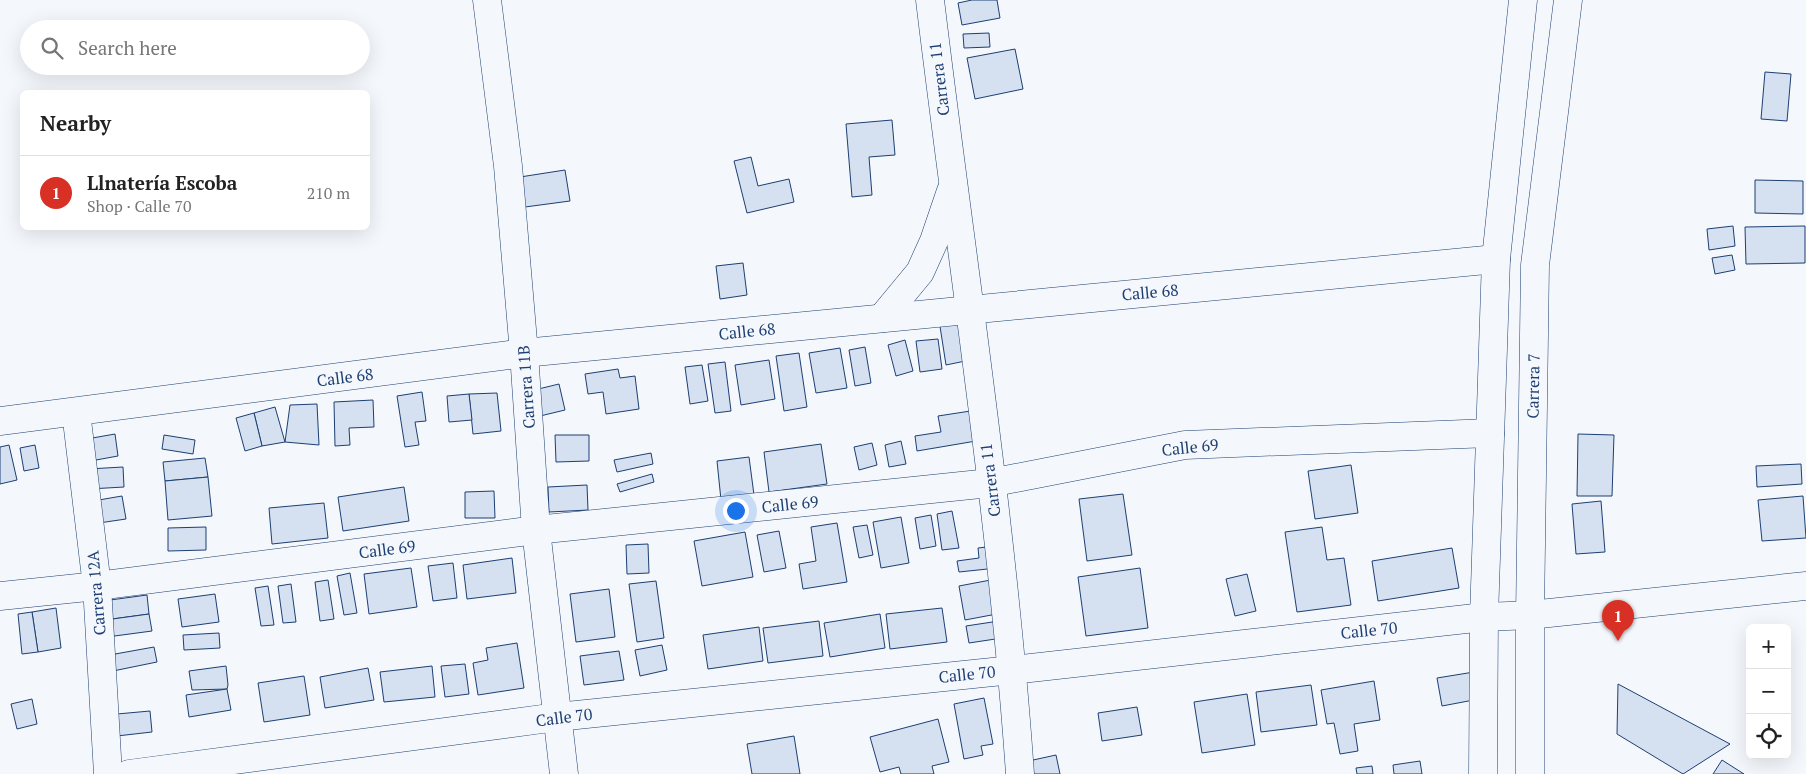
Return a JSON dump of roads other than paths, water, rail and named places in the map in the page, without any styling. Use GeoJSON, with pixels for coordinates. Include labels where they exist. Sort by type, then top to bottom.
{"type":"FeatureCollection","features":[{"type":"Feature","properties":{"kind":"street","name":"Carrera 11B"},"geometry":{"type":"LineString","coordinates":[[487,0],[508,166],[524,353],[536,530],[564,774]]}},
{"type":"Feature","properties":{"kind":"street","name":"Carrera 11"},"geometry":{"type":"LineString","coordinates":[[930,0],[953,187],[971,309],[1012,670],[1020,774]]}},
{"type":"Feature","properties":{"kind":"street"},"geometry":{"type":"LineString","coordinates":[[1483,774],[1484,618],[1496,259],[1524,0]]}},
{"type":"Feature","properties":{"kind":"street","name":"Carrera 7"},"geometry":{"type":"LineString","coordinates":[[1530,774],[1530,615],[1535,265],[1568,0]]}},
{"type":"Feature","properties":{"kind":"street","name":"Carrera 11"},"geometry":{"type":"LineString","coordinates":[[882,318],[920,272],[934,241],[953,187]]}},
{"type":"Feature","properties":{"kind":"street","name":"Calle 68"},"geometry":{"type":"LineString","coordinates":[[0,421],[524,353],[1496,259]]}},
{"type":"Feature","properties":{"kind":"street","name":"Carrera 12A"},"geometry":{"type":"LineString","coordinates":[[76,412],[98,586],[108,774]]}},
{"type":"Feature","properties":{"kind":"street","name":"Calle 69"},"geometry":{"type":"LineString","coordinates":[[0,596],[98,586],[536,530],[990,483],[1185,445],[1490,433]]}},
{"type":"Feature","properties":{"kind":"street","name":"Calle 70"},"geometry":{"type":"LineString","coordinates":[[129,774],[557,717],[1012,670],[1484,618],[1530,615],[1806,586]]}},
{"type":"Feature","properties":{"kind":"place","name":"Llnatería Escoba"},"geometry":{"type":"Point","coordinates":[1618,641]}}]}
